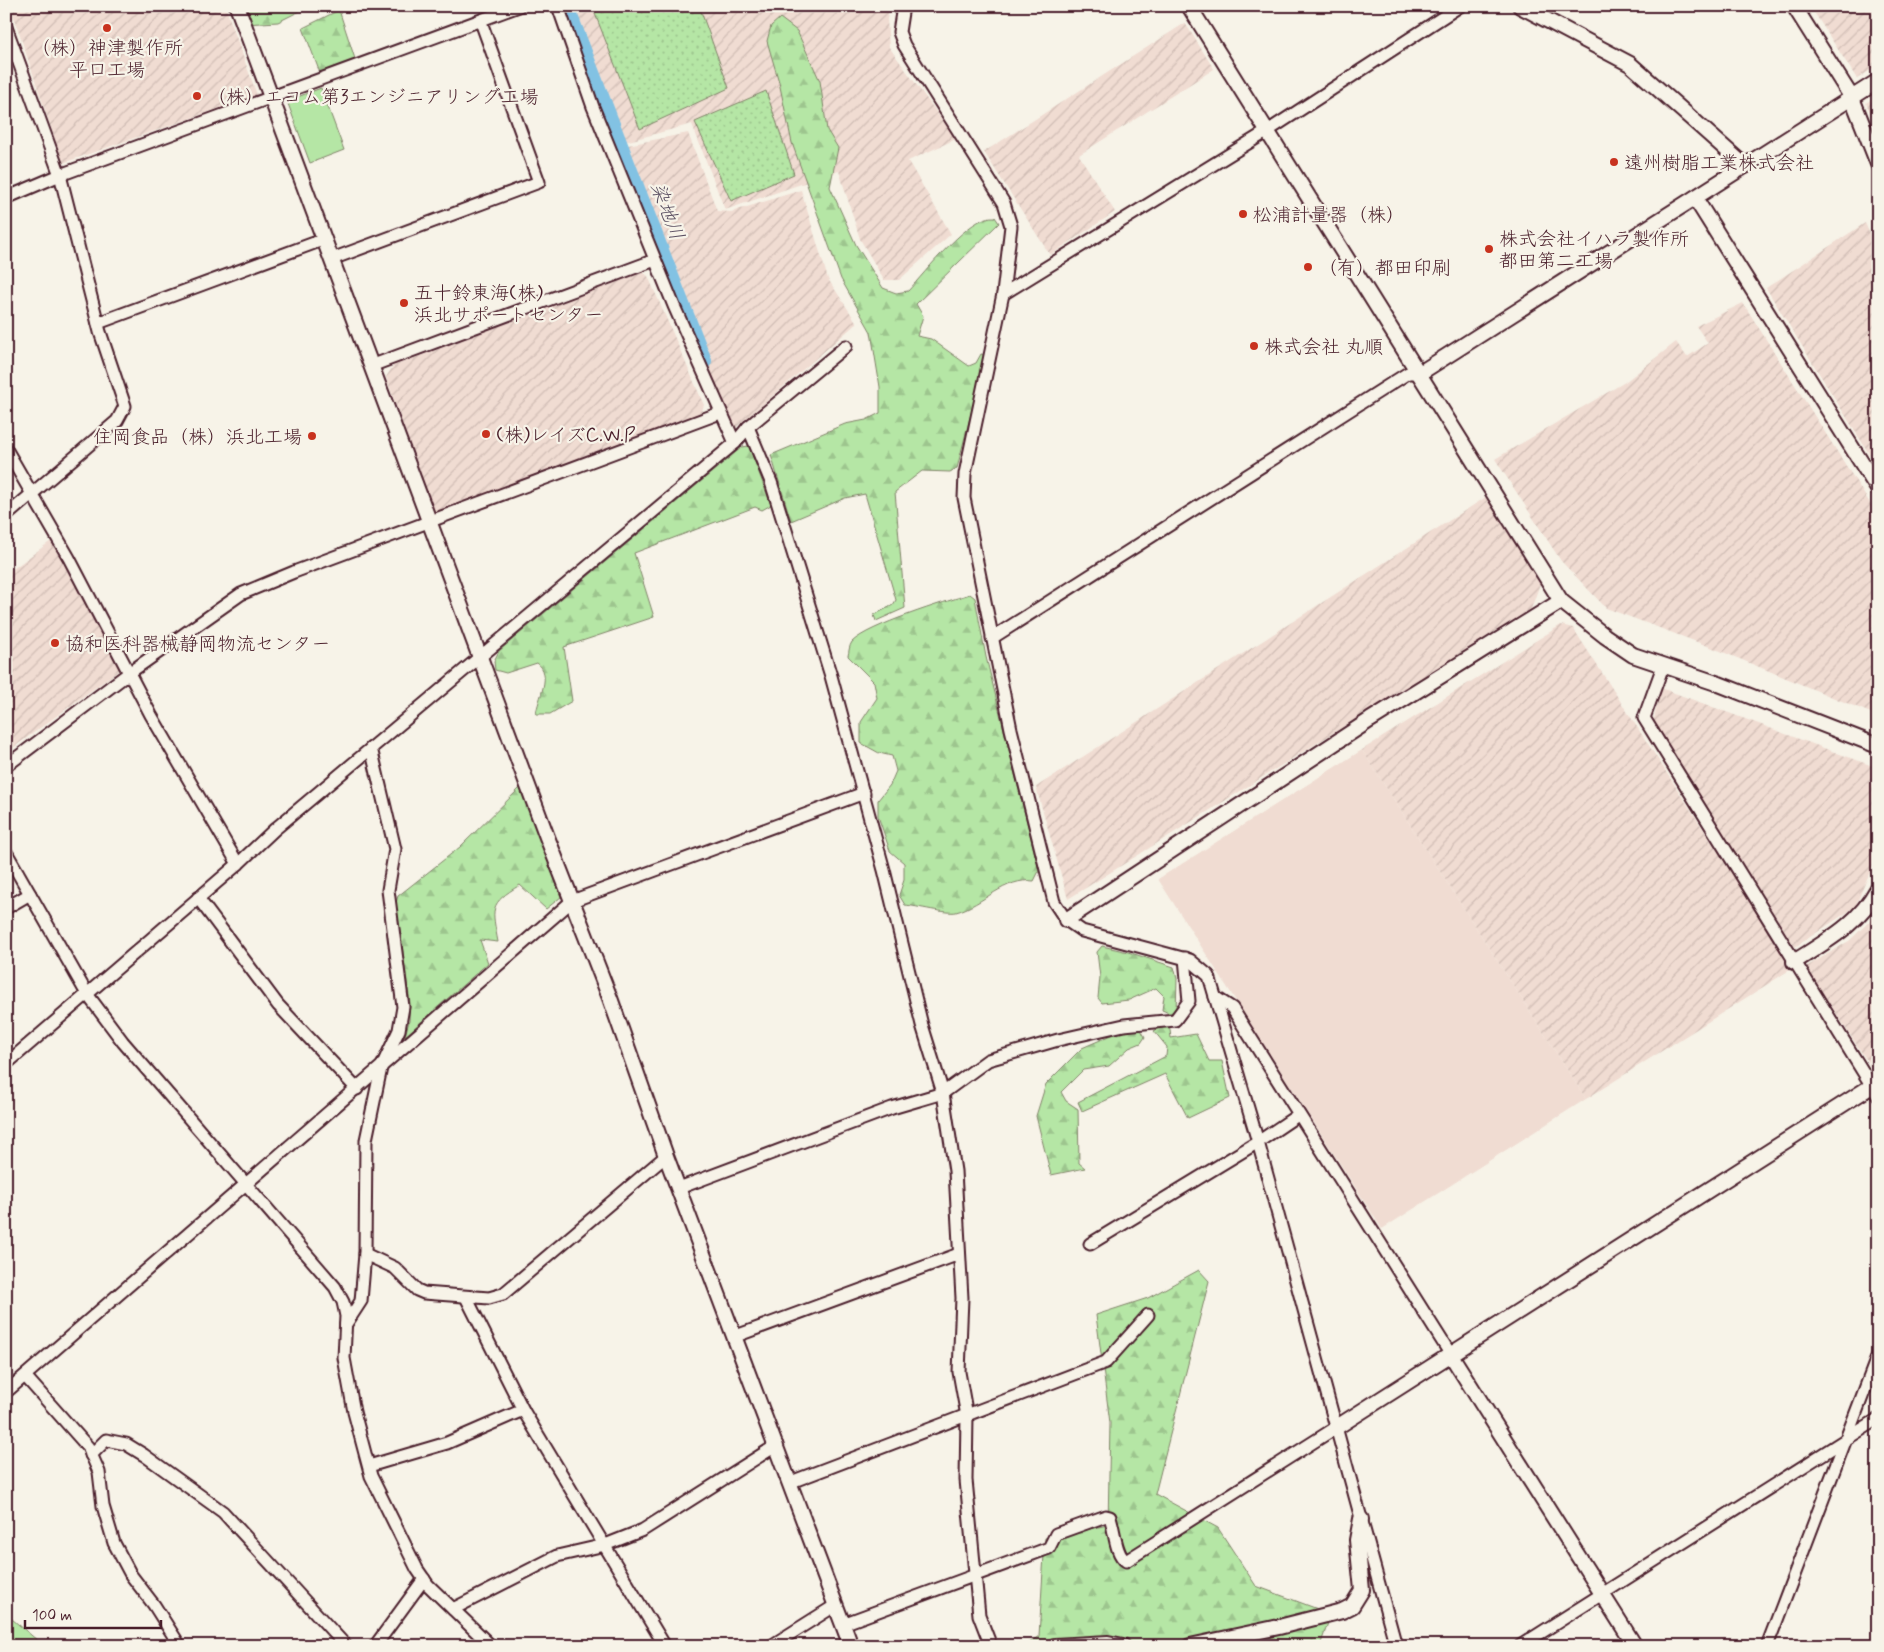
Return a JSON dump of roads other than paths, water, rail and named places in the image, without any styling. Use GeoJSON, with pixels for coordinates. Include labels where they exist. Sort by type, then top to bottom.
{"type":"FeatureCollection","features":[{"type":"Feature","properties":{"kind":"street"},"geometry":{"type":"LineString","coordinates":[[237,6],[610,998],[666,1156],[736,1336],[851,1646]]}},
{"type":"Feature","properties":{"kind":"street"},"geometry":{"type":"LineString","coordinates":[[6,198],[60,175],[480,22],[519,6]]}},
{"type":"Feature","properties":{"kind":"street"},"geometry":{"type":"LineString","coordinates":[[558,6],[593,107],[655,260],[720,413],[735,443]]}},
{"type":"Feature","properties":{"kind":"street"},"geometry":{"type":"LineString","coordinates":[[903,6],[899,32],[904,45],[1004,203],[1008,213],[1010,226],[1003,294],[965,474],[964,498],[1011,729],[1054,902],[1066,920],[1082,931],[1185,958],[1201,967],[1209,976],[1258,1142],[1396,1646]]}},
{"type":"Feature","properties":{"kind":"street"},"geometry":{"type":"LineString","coordinates":[[1188,6],[1420,373],[1561,601],[1605,636],[1633,655],[1719,684],[1878,746]]}},
{"type":"Feature","properties":{"kind":"street"},"geometry":{"type":"LineString","coordinates":[[1003,294],[1266,132],[1460,6]]}},
{"type":"Feature","properties":{"kind":"street"},"geometry":{"type":"LineString","coordinates":[[1520,6],[1630,64],[1745,166]]}},
{"type":"Feature","properties":{"kind":"street"},"geometry":{"type":"LineString","coordinates":[[1794,6],[1852,98],[1878,164]]}},
{"type":"Feature","properties":{"kind":"street"},"geometry":{"type":"LineString","coordinates":[[332,259],[539,182],[480,22]]}},
{"type":"Feature","properties":{"kind":"street"},"geometry":{"type":"LineString","coordinates":[[6,27],[60,175],[98,323],[125,402],[123,412],[117,421],[6,516]]}},
{"type":"Feature","properties":{"kind":"street"},"geometry":{"type":"LineString","coordinates":[[992,638],[1408,374],[1420,373],[1878,81]]}},
{"type":"Feature","properties":{"kind":"street"},"geometry":{"type":"LineString","coordinates":[[1695,198],[1878,489]]}},
{"type":"Feature","properties":{"kind":"street"},"geometry":{"type":"LineString","coordinates":[[98,323],[325,239]]}},
{"type":"Feature","properties":{"kind":"street"},"geometry":{"type":"LineString","coordinates":[[371,366],[655,260]]}},
{"type":"Feature","properties":{"kind":"street"},"geometry":{"type":"LineString","coordinates":[[6,1064],[275,830],[735,443],[748,427],[846,346]]}},
{"type":"Feature","properties":{"kind":"street"},"geometry":{"type":"LineString","coordinates":[[6,766],[129,673],[241,594],[430,520],[720,413]]}},
{"type":"Feature","properties":{"kind":"street"},"geometry":{"type":"LineString","coordinates":[[748,427],[771,482],[831,676],[864,793],[915,998],[943,1093],[955,1171],[960,1254],[962,1298],[959,1372],[967,1416],[966,1480],[979,1615],[991,1646]]}},
{"type":"Feature","properties":{"kind":"street"},"geometry":{"type":"LineString","coordinates":[[6,449],[33,494],[151,716],[238,864]]}},
{"type":"Feature","properties":{"kind":"street"},"geometry":{"type":"LineString","coordinates":[[1066,920],[1370,720],[1561,601]]}},
{"type":"Feature","properties":{"kind":"street"},"geometry":{"type":"LineString","coordinates":[[843,1624],[1049,1548],[1056,1534],[1106,1516],[1110,1517],[1115,1530],[1118,1551],[1126,1561],[1876,1088],[1794,962],[1644,718],[1663,666]]}},
{"type":"Feature","properties":{"kind":"street"},"geometry":{"type":"LineString","coordinates":[[346,1324],[361,1301],[365,1254],[366,1140],[381,1068],[399,1030],[403,1007],[388,890],[395,848],[371,748]]}},
{"type":"Feature","properties":{"kind":"street"},"geometry":{"type":"LineString","coordinates":[[6,1392],[572,901],[864,793]]}},
{"type":"Feature","properties":{"kind":"street"},"geometry":{"type":"LineString","coordinates":[[6,852],[87,994],[123,1042],[335,1286],[343,1302],[346,1324],[344,1358],[354,1412],[372,1476],[424,1579],[491,1646]]}},
{"type":"Feature","properties":{"kind":"street"},"geometry":{"type":"LineString","coordinates":[[1794,962],[1848,928],[1862,912],[1878,888]]}},
{"type":"Feature","properties":{"kind":"street"},"geometry":{"type":"LineString","coordinates":[[6,908],[30,894]]}},
{"type":"Feature","properties":{"kind":"street"},"geometry":{"type":"LineString","coordinates":[[198,898],[278,1004],[357,1089]]}},
{"type":"Feature","properties":{"kind":"street"},"geometry":{"type":"LineString","coordinates":[[679,1188],[892,1108],[943,1093],[988,1060],[1058,1040],[1124,1025],[1175,1020],[1189,1001],[1185,958]]}},
{"type":"Feature","properties":{"kind":"street"},"geometry":{"type":"LineString","coordinates":[[1215,997],[1232,1008],[1635,1646]]}},
{"type":"Feature","properties":{"kind":"street"},"geometry":{"type":"LineString","coordinates":[[1090,1244],[1258,1142],[1298,1115]]}},
{"type":"Feature","properties":{"kind":"street"},"geometry":{"type":"LineString","coordinates":[[365,1254],[395,1268],[417,1290],[424,1293],[489,1298],[503,1294],[666,1156]]}},
{"type":"Feature","properties":{"kind":"street"},"geometry":{"type":"LineString","coordinates":[[736,1336],[960,1254]]}},
{"type":"Feature","properties":{"kind":"street"},"geometry":{"type":"LineString","coordinates":[[466,1297],[523,1410],[665,1646]]}},
{"type":"Feature","properties":{"kind":"street"},"geometry":{"type":"LineString","coordinates":[[791,1482],[1106,1362],[1148,1315]]}},
{"type":"Feature","properties":{"kind":"street"},"geometry":{"type":"LineString","coordinates":[[1767,1646],[1878,1355]]}},
{"type":"Feature","properties":{"kind":"street"},"geometry":{"type":"LineString","coordinates":[[25,1376],[88,1447],[99,1472],[103,1506],[114,1543],[132,1575],[180,1646]]}},
{"type":"Feature","properties":{"kind":"street"},"geometry":{"type":"LineString","coordinates":[[369,1466],[447,1443],[523,1410]]}},
{"type":"Feature","properties":{"kind":"street"},"geometry":{"type":"LineString","coordinates":[[1520,1646],[1878,1419]]}},
{"type":"Feature","properties":{"kind":"street"},"geometry":{"type":"LineString","coordinates":[[91,1455],[106,1440],[126,1444],[223,1512],[346,1646]]}},
{"type":"Feature","properties":{"kind":"street"},"geometry":{"type":"LineString","coordinates":[[454,1609],[545,1561],[557,1556],[605,1545],[642,1530],[777,1445]]}},
{"type":"Feature","properties":{"kind":"street"},"geometry":{"type":"LineString","coordinates":[[1190,1646],[1279,1627],[1342,1611],[1352,1606],[1362,1590],[1357,1540],[1362,1519]]}},
{"type":"Feature","properties":{"kind":"street"},"geometry":{"type":"LineString","coordinates":[[375,1646],[424,1579]]}},
{"type":"Feature","properties":{"kind":"street"},"geometry":{"type":"LineString","coordinates":[[771,1646],[836,1605]]}},
{"type":"Feature","properties":{"kind":"street"},"geometry":{"type":"LineString","coordinates":[[1055,1646],[1108,1643],[1123,1646]]}},
{"type":"Feature","properties":{"kind":"waterway","name":"染地川"},"geometry":{"type":"LineString","coordinates":[[566,6],[704,361]]}},
{"type":"Feature","properties":{"kind":"place","name":"（株）神津製作所 平口工場"},"geometry":{"type":"Point","coordinates":[107,28]}},
{"type":"Feature","properties":{"kind":"place","name":"（株）エコム第3エンジニアリング工場"},"geometry":{"type":"Point","coordinates":[197,96]}},
{"type":"Feature","properties":{"kind":"place","name":"遠州樹脂工業株式会社"},"geometry":{"type":"Point","coordinates":[1614,162]}},
{"type":"Feature","properties":{"kind":"place","name":"松浦計量器（株）"},"geometry":{"type":"Point","coordinates":[1243,214]}},
{"type":"Feature","properties":{"kind":"place","name":"株式会社イハラ製作所 都田第二工場"},"geometry":{"type":"Point","coordinates":[1489,249]}},
{"type":"Feature","properties":{"kind":"place","name":"（有）都田印刷"},"geometry":{"type":"Point","coordinates":[1308,267]}},
{"type":"Feature","properties":{"kind":"place","name":"五十鈴東海(株) 浜北サポートセンター"},"geometry":{"type":"Point","coordinates":[404,303]}},
{"type":"Feature","properties":{"kind":"place","name":"株式会社 丸順"},"geometry":{"type":"Point","coordinates":[1254,346]}},
{"type":"Feature","properties":{"kind":"place","name":"(株)レイズC.W.P"},"geometry":{"type":"Point","coordinates":[486,434]}},
{"type":"Feature","properties":{"kind":"place","name":"住岡食品（株）浜北工場"},"geometry":{"type":"Point","coordinates":[312,436]}},
{"type":"Feature","properties":{"kind":"place","name":"協和医科器械静岡物流センター"},"geometry":{"type":"Point","coordinates":[55,643]}}]}
